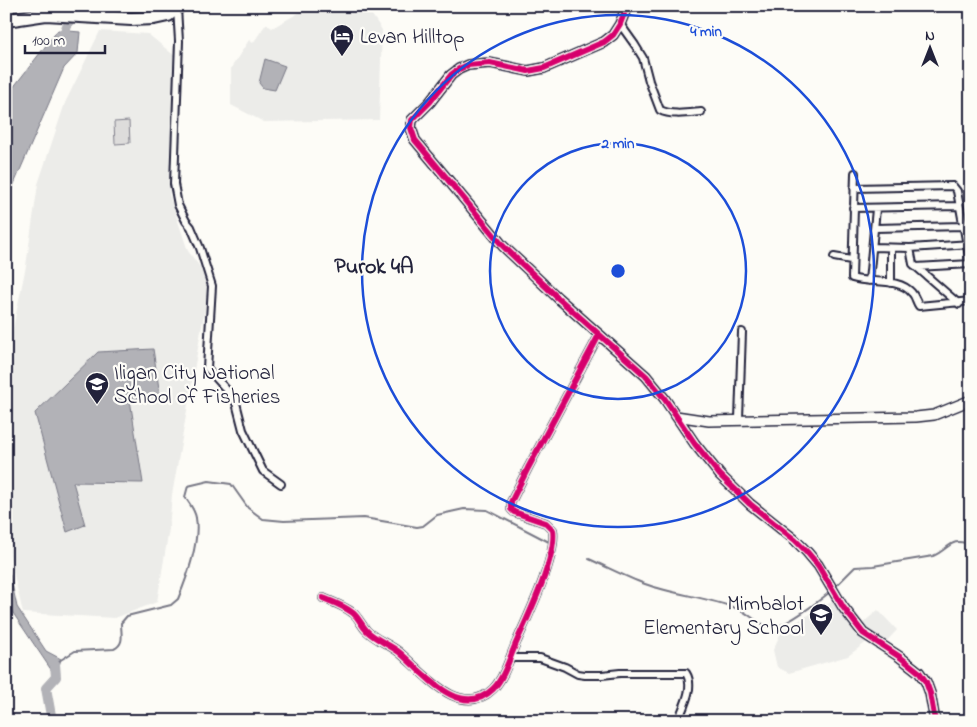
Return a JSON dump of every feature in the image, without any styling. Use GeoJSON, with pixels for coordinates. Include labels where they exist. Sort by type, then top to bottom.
{"type":"FeatureCollection","features":[{"type":"Feature","properties":{"kind":"highway"},"geometry":{"type":"LineString","coordinates":[[6,20],[46,14],[154,18],[168,15],[178,7]]}},
{"type":"Feature","properties":{"kind":"street"},"geometry":{"type":"LineString","coordinates":[[627,6],[620,24],[604,42],[539,70],[528,70],[490,63],[463,67],[451,75],[430,102],[414,117],[411,124],[412,134],[421,150],[503,246],[641,371],[664,398],[704,456],[720,475],[750,504],[795,540],[818,565],[843,607],[863,633],[912,666],[922,676],[930,693],[935,721]]}},
{"type":"Feature","properties":{"kind":"street"},"geometry":{"type":"LineString","coordinates":[[178,7],[179,41],[174,184],[178,205],[191,227],[200,248],[212,286],[207,368],[235,399],[243,430],[263,471],[281,484]]}},
{"type":"Feature","properties":{"kind":"street"},"geometry":{"type":"LineString","coordinates":[[620,24],[643,58],[660,110],[678,114],[701,112]]}},
{"type":"Feature","properties":{"kind":"street"},"geometry":{"type":"LineString","coordinates":[[855,173],[851,260],[852,278],[891,283],[907,288],[912,292],[919,306],[959,304],[971,301]]}},
{"type":"Feature","properties":{"kind":"street"},"geometry":{"type":"LineString","coordinates":[[854,188],[949,185],[956,188],[963,226],[969,244],[971,265],[916,266]]}},
{"type":"Feature","properties":{"kind":"street"},"geometry":{"type":"LineString","coordinates":[[853,208],[959,206]]}},
{"type":"Feature","properties":{"kind":"street"},"geometry":{"type":"LineString","coordinates":[[869,281],[876,209]]}},
{"type":"Feature","properties":{"kind":"street"},"geometry":{"type":"LineString","coordinates":[[875,228],[963,226]]}},
{"type":"Feature","properties":{"kind":"street"},"geometry":{"type":"LineString","coordinates":[[873,248],[891,249],[969,244]]}},
{"type":"Feature","properties":{"kind":"street"},"geometry":{"type":"LineString","coordinates":[[910,248],[911,259],[916,266],[959,304]]}},
{"type":"Feature","properties":{"kind":"street"},"geometry":{"type":"LineString","coordinates":[[891,249],[891,283]]}},
{"type":"Feature","properties":{"kind":"street"},"geometry":{"type":"LineString","coordinates":[[834,258],[851,260]]}},
{"type":"Feature","properties":{"kind":"street"},"geometry":{"type":"LineString","coordinates":[[739,419],[742,332]]}},
{"type":"Feature","properties":{"kind":"street"},"geometry":{"type":"LineString","coordinates":[[323,598],[351,611],[357,616],[368,632],[398,651],[443,691],[461,699],[482,696],[494,688],[504,673],[536,600],[552,551],[554,536],[553,530],[546,523],[515,512],[511,509],[511,505],[536,453],[600,335]]}},
{"type":"Feature","properties":{"kind":"street"},"geometry":{"type":"LineString","coordinates":[[676,416],[709,421],[916,417],[934,415],[971,400]]}},
{"type":"Feature","properties":{"kind":"street"},"geometry":{"type":"LineString","coordinates":[[510,658],[540,658],[578,674],[686,673],[689,687],[678,721]]}},
{"type":"Feature","properties":{"kind":"shaded area"},"geometry":{"type":"Polygon","coordinates":[[[311,6],[366,6],[382,30],[379,120],[264,122],[231,105],[231,68],[249,40],[253,43],[266,24],[272,28],[311,6]]]}},
{"type":"Feature","properties":{"kind":"shaded area"},"geometry":{"type":"Polygon","coordinates":[[[58,30],[80,32],[78,53],[64,68],[8,198],[6,208],[6,101],[9,93],[58,30]]]}},
{"type":"Feature","properties":{"kind":"shaded area","name":"Iligan City National School of Fisheries"},"geometry":{"type":"Polygon","coordinates":[[[100,31],[148,34],[176,57],[169,194],[188,251],[210,280],[172,495],[169,529],[157,602],[115,618],[23,613],[6,541],[6,362],[26,266],[38,184],[65,103],[100,31]]]}},
{"type":"Feature","properties":{"kind":"shaded area"},"geometry":{"type":"Polygon","coordinates":[[[265,59],[285,66],[275,90],[263,88],[259,83],[265,59]]]}},
{"type":"Feature","properties":{"kind":"shaded area"},"geometry":{"type":"Polygon","coordinates":[[[129,121],[130,143],[115,144],[114,122],[129,121]]]}},
{"type":"Feature","properties":{"kind":"shaded area"},"geometry":{"type":"Polygon","coordinates":[[[153,349],[160,395],[130,400],[143,483],[73,482],[85,525],[67,532],[35,413],[98,352],[153,349]]]}},
{"type":"Feature","properties":{"kind":"shaded area"},"geometry":{"type":"Polygon","coordinates":[[[6,556],[17,607],[46,651],[61,659],[56,677],[11,610],[6,589],[6,556]]]}},
{"type":"Feature","properties":{"kind":"shaded area","name":"Mimbalot Elementary School"},"geometry":{"type":"Polygon","coordinates":[[[835,600],[850,624],[868,641],[848,656],[789,673],[777,667],[773,650],[782,630],[835,600]]]}},
{"type":"Feature","properties":{"kind":"shaded area","name":"Mimbalot Elementary School"},"geometry":{"type":"Polygon","coordinates":[[[878,610],[897,630],[883,645],[872,636],[863,623],[878,610]]]}},
{"type":"Feature","properties":{"kind":"waterway"},"geometry":{"type":"LineString","coordinates":[[61,43],[74,6]]}},
{"type":"Feature","properties":{"kind":"waterway"},"geometry":{"type":"LineString","coordinates":[[59,661],[75,651],[114,649],[120,644],[122,635],[121,623],[127,616],[171,605],[178,599],[189,570],[197,527],[192,507],[185,497],[188,486],[209,481],[231,484],[248,508],[263,519],[284,521],[364,518],[417,527],[423,526],[437,515],[464,509],[487,510],[549,542]]}},
{"type":"Feature","properties":{"kind":"waterway"},"geometry":{"type":"LineString","coordinates":[[835,587],[855,567],[873,566],[933,556],[950,544],[959,542],[971,545]]}},
{"type":"Feature","properties":{"kind":"waterway"},"geometry":{"type":"LineString","coordinates":[[589,559],[645,584],[738,609],[762,624],[771,627],[784,624],[830,592]]}},
{"type":"Feature","properties":{"kind":"waterway"},"geometry":{"type":"LineString","coordinates":[[52,721],[46,688],[56,677],[55,664]]}},
{"type":"Feature","properties":{"kind":"cycle path"},"geometry":{"type":"LineString","coordinates":[[627,6],[620,24],[613,35],[604,42],[544,68],[528,71],[490,63],[468,65],[459,69],[451,75],[430,102],[412,120],[411,128],[415,140],[503,246],[646,376],[720,475],[750,504],[807,552],[818,565],[843,607],[863,633],[919,672],[926,682],[930,693],[935,721]]}},
{"type":"Feature","properties":{"kind":"cycle path"},"geometry":{"type":"LineString","coordinates":[[323,598],[353,613],[365,629],[399,652],[442,690],[468,699],[480,697],[493,689],[504,672],[534,602],[551,555],[553,541],[553,530],[546,523],[514,512],[511,509],[511,502],[599,335]]}},
{"type":"Feature","properties":{"kind":"place","name":"Levan Hilltop"},"geometry":{"type":"Point","coordinates":[342,57]}},
{"type":"Feature","properties":{"kind":"place","name":"Iligan City National School of Fisheries"},"geometry":{"type":"Point","coordinates":[97,405]}},
{"type":"Feature","properties":{"kind":"place","name":"Mimbalot Elementary School"},"geometry":{"type":"Point","coordinates":[821,636]}},
{"type":"Feature","properties":{"kind":"district","name":"Purok 4A"},"geometry":{"type":"Point","coordinates":[374,265]}}]}
